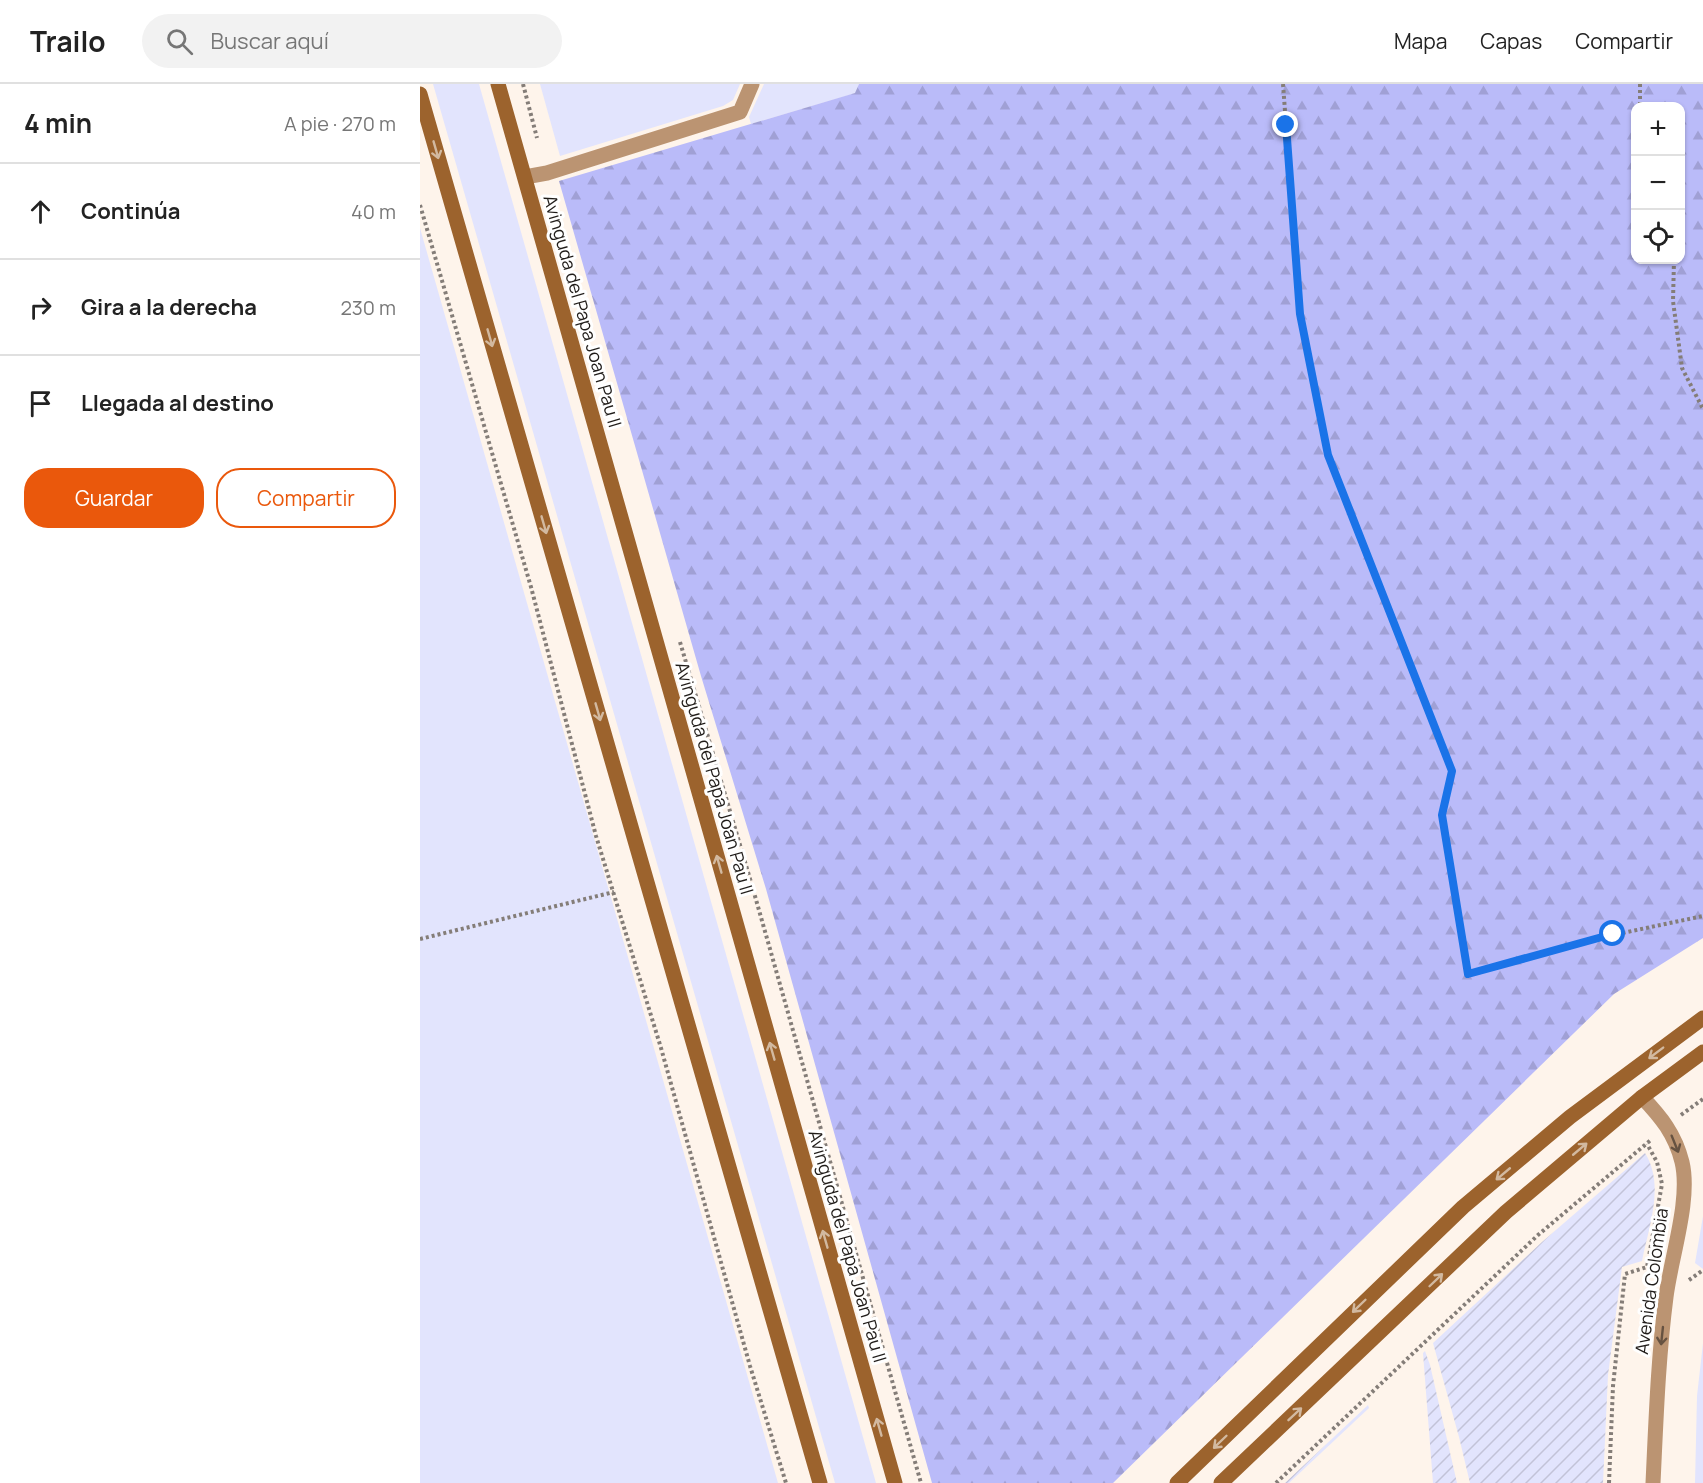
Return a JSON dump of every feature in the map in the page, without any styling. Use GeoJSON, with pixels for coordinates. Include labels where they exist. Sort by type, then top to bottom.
{"type":"FeatureCollection","features":[{"type":"Feature","properties":{"kind":"main road","name":"Avinguda del Papa Joan Pau II"},"geometry":{"type":"LineString","coordinates":[[498,84],[895,1483]]}},
{"type":"Feature","properties":{"kind":"main road"},"geometry":{"type":"LineString","coordinates":[[420,94],[820,1483]]}},
{"type":"Feature","properties":{"kind":"main road"},"geometry":{"type":"LineString","coordinates":[[1177,1483],[1463,1207],[1570,1117],[1703,1018]]}},
{"type":"Feature","properties":{"kind":"main road"},"geometry":{"type":"LineString","coordinates":[[1221,1483],[1506,1212],[1642,1097],[1703,1052]]}},
{"type":"Feature","properties":{"kind":"street"},"geometry":{"type":"LineString","coordinates":[[525,177],[740,112],[752,84]]}},
{"type":"Feature","properties":{"kind":"street","name":"Avenida Colombia"},"geometry":{"type":"LineString","coordinates":[[1642,1097],[1668,1125],[1682,1163],[1684,1178],[1682,1213],[1666,1296],[1657,1374],[1653,1483]]}},
{"type":"Feature","properties":{"kind":"path"},"geometry":{"type":"LineString","coordinates":[[523,84],[538,139]]}},
{"type":"Feature","properties":{"kind":"path"},"geometry":{"type":"LineString","coordinates":[[1283,84],[1300,314],[1328,455],[1452,771],[1442,815],[1468,974],[1613,934],[1703,916]]}},
{"type":"Feature","properties":{"kind":"path"},"geometry":{"type":"LineString","coordinates":[[1640,84],[1640,102]]}},
{"type":"Feature","properties":{"kind":"path"},"geometry":{"type":"LineString","coordinates":[[420,204],[531,588],[597,836],[661,1048],[747,1357],[786,1483]]}},
{"type":"Feature","properties":{"kind":"path"},"geometry":{"type":"LineString","coordinates":[[1674,264],[1673,301],[1682,368],[1703,409]]}},
{"type":"Feature","properties":{"kind":"path"},"geometry":{"type":"LineString","coordinates":[[677,632],[760,912],[921,1483]]}},
{"type":"Feature","properties":{"kind":"path"},"geometry":{"type":"LineString","coordinates":[[420,939],[614,891]]}},
{"type":"Feature","properties":{"kind":"path"},"geometry":{"type":"LineString","coordinates":[[1276,1483],[1538,1235],[1668,1125],[1703,1099]]}},
{"type":"Feature","properties":{"kind":"path"},"geometry":{"type":"LineString","coordinates":[[1609,1483],[1613,1386],[1625,1274],[1647,1266],[1662,1184],[1657,1162],[1647,1144]]}},
{"type":"Feature","properties":{"kind":"shaded area"},"geometry":{"type":"Polygon","coordinates":[[[433,84],[479,84],[876,1483],[835,1483],[433,84]]]}},
{"type":"Feature","properties":{"kind":"shaded area"},"geometry":{"type":"Polygon","coordinates":[[[540,84],[740,84],[733,100],[723,106],[560,156],[540,84]]]}},
{"type":"Feature","properties":{"kind":"shaded area"},"geometry":{"type":"Polygon","coordinates":[[[764,84],[859,84],[856,93],[751,124],[749,117],[764,84]]]}},
{"type":"Feature","properties":{"kind":"shaded area"},"geometry":{"type":"Polygon","coordinates":[[[420,228],[778,1483],[420,1483],[420,228]]]}},
{"type":"Feature","properties":{"kind":"shaded area"},"geometry":{"type":"Polygon","coordinates":[[[1645,1153],[1654,1178],[1654,1206],[1642,1261],[1622,1267],[1608,1375],[1603,1483],[1470,1483],[1433,1343],[1542,1242],[1645,1153]]]}},
{"type":"Feature","properties":{"kind":"shaded area"},"geometry":{"type":"Polygon","coordinates":[[[1703,1216],[1703,1269],[1695,1263],[1703,1216]]]}},
{"type":"Feature","properties":{"kind":"shaded area"},"geometry":{"type":"Polygon","coordinates":[[[1703,1343],[1703,1483],[1695,1483],[1697,1396],[1703,1343]]]}},
{"type":"Feature","properties":{"kind":"shaded area"},"geometry":{"type":"Polygon","coordinates":[[[1425,1351],[1457,1483],[1433,1483],[1423,1353],[1425,1351]]]}},
{"type":"Feature","properties":{"kind":"shaded area"},"geometry":{"type":"Polygon","coordinates":[[[1368,1405],[1369,1408],[1289,1483],[1285,1483],[1368,1405]]]}},
{"type":"Feature","properties":{"kind":"green space"},"geometry":{"type":"Polygon","coordinates":[[[859,84],[1703,84],[1703,938],[1614,994],[1113,1483],[932,1483],[766,889],[701,676],[559,181],[855,93],[859,84]]]}},
{"type":"Feature","properties":{"kind":"route"},"geometry":{"type":"LineString","coordinates":[[1286,125],[1300,314],[1328,455],[1452,771],[1442,815],[1468,974],[1613,934]]}}]}
